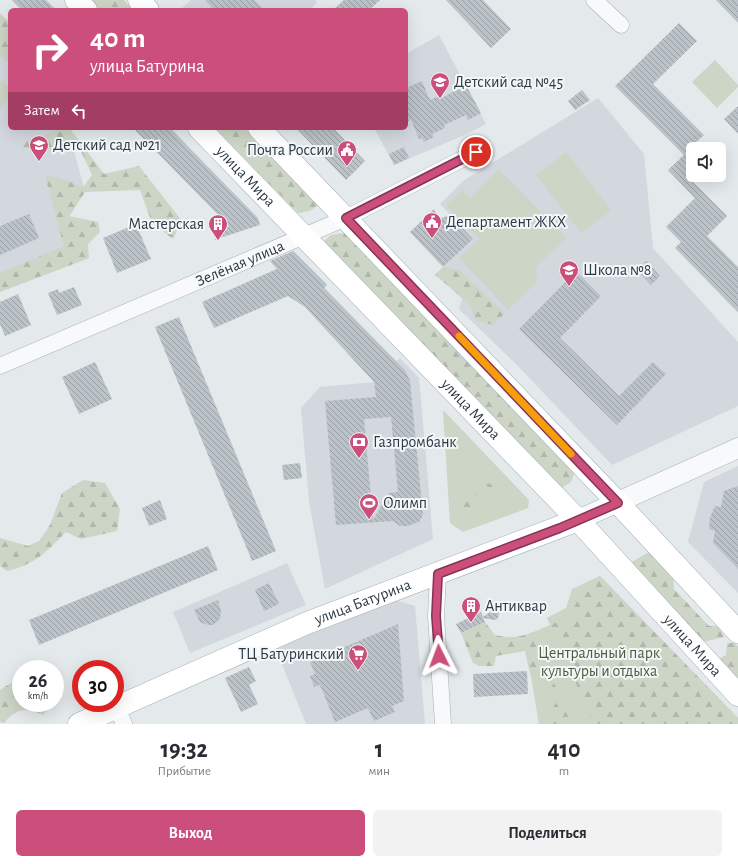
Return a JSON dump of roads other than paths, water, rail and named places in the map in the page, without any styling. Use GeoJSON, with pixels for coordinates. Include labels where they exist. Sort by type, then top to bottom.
{"type":"FeatureCollection","features":[{"type":"Feature","properties":{"kind":"main road"},"geometry":{"type":"LineString","coordinates":[[76,0],[84,8]]}},
{"type":"Feature","properties":{"kind":"main road"},"geometry":{"type":"LineString","coordinates":[[138,0],[146,8]]}},
{"type":"Feature","properties":{"kind":"main road","name":"улица Мира"},"geometry":{"type":"LineString","coordinates":[[201,130],[578,520],[738,695]]}},
{"type":"Feature","properties":{"kind":"main road"},"geometry":{"type":"LineString","coordinates":[[261,130],[618,503],[738,632]]}},
{"type":"Feature","properties":{"kind":"main road","name":"улица Батурина"},"geometry":{"type":"LineString","coordinates":[[79,724],[121,716],[307,623],[362,600],[438,574],[578,520]]}},
{"type":"Feature","properties":{"kind":"street"},"geometry":{"type":"LineString","coordinates":[[594,0],[621,25]]}},
{"type":"Feature","properties":{"kind":"street","name":"Зелёная улица"},"geometry":{"type":"LineString","coordinates":[[0,366],[346,218],[476,152]]}},
{"type":"Feature","properties":{"kind":"street","name":"улица Батурина"},"geometry":{"type":"LineString","coordinates":[[578,520],[738,448]]}},
{"type":"Feature","properties":{"kind":"street"},"geometry":{"type":"LineString","coordinates":[[438,574],[436,616],[443,724]]}},
{"type":"Feature","properties":{"kind":"place","name":"Детский сад №45"},"geometry":{"type":"Point","coordinates":[440,99]}},
{"type":"Feature","properties":{"kind":"place","name":"Детский сад №21"},"geometry":{"type":"Point","coordinates":[39,162]}},
{"type":"Feature","properties":{"kind":"place","name":"Почта России"},"geometry":{"type":"Point","coordinates":[347,167]}},
{"type":"Feature","properties":{"kind":"place","name":"Департамент ЖКХ"},"geometry":{"type":"Point","coordinates":[432,239]}},
{"type":"Feature","properties":{"kind":"place","name":"Мастерская"},"geometry":{"type":"Point","coordinates":[218,241]}},
{"type":"Feature","properties":{"kind":"place","name":"Школа №8"},"geometry":{"type":"Point","coordinates":[569,287]}},
{"type":"Feature","properties":{"kind":"place","name":"Газпромбанк"},"geometry":{"type":"Point","coordinates":[359,459]}},
{"type":"Feature","properties":{"kind":"place","name":"Олимп"},"geometry":{"type":"Point","coordinates":[369,520]}},
{"type":"Feature","properties":{"kind":"place","name":"Антиквар"},"geometry":{"type":"Point","coordinates":[471,623]}},
{"type":"Feature","properties":{"kind":"place","name":"ТЦ Батуринский"},"geometry":{"type":"Point","coordinates":[358,671]}},
{"type":"Feature","properties":{"kind":"park label","name":"Центральный парк культуры и отдыха"},"geometry":{"type":"Point","coordinates":[599,662]}}]}
